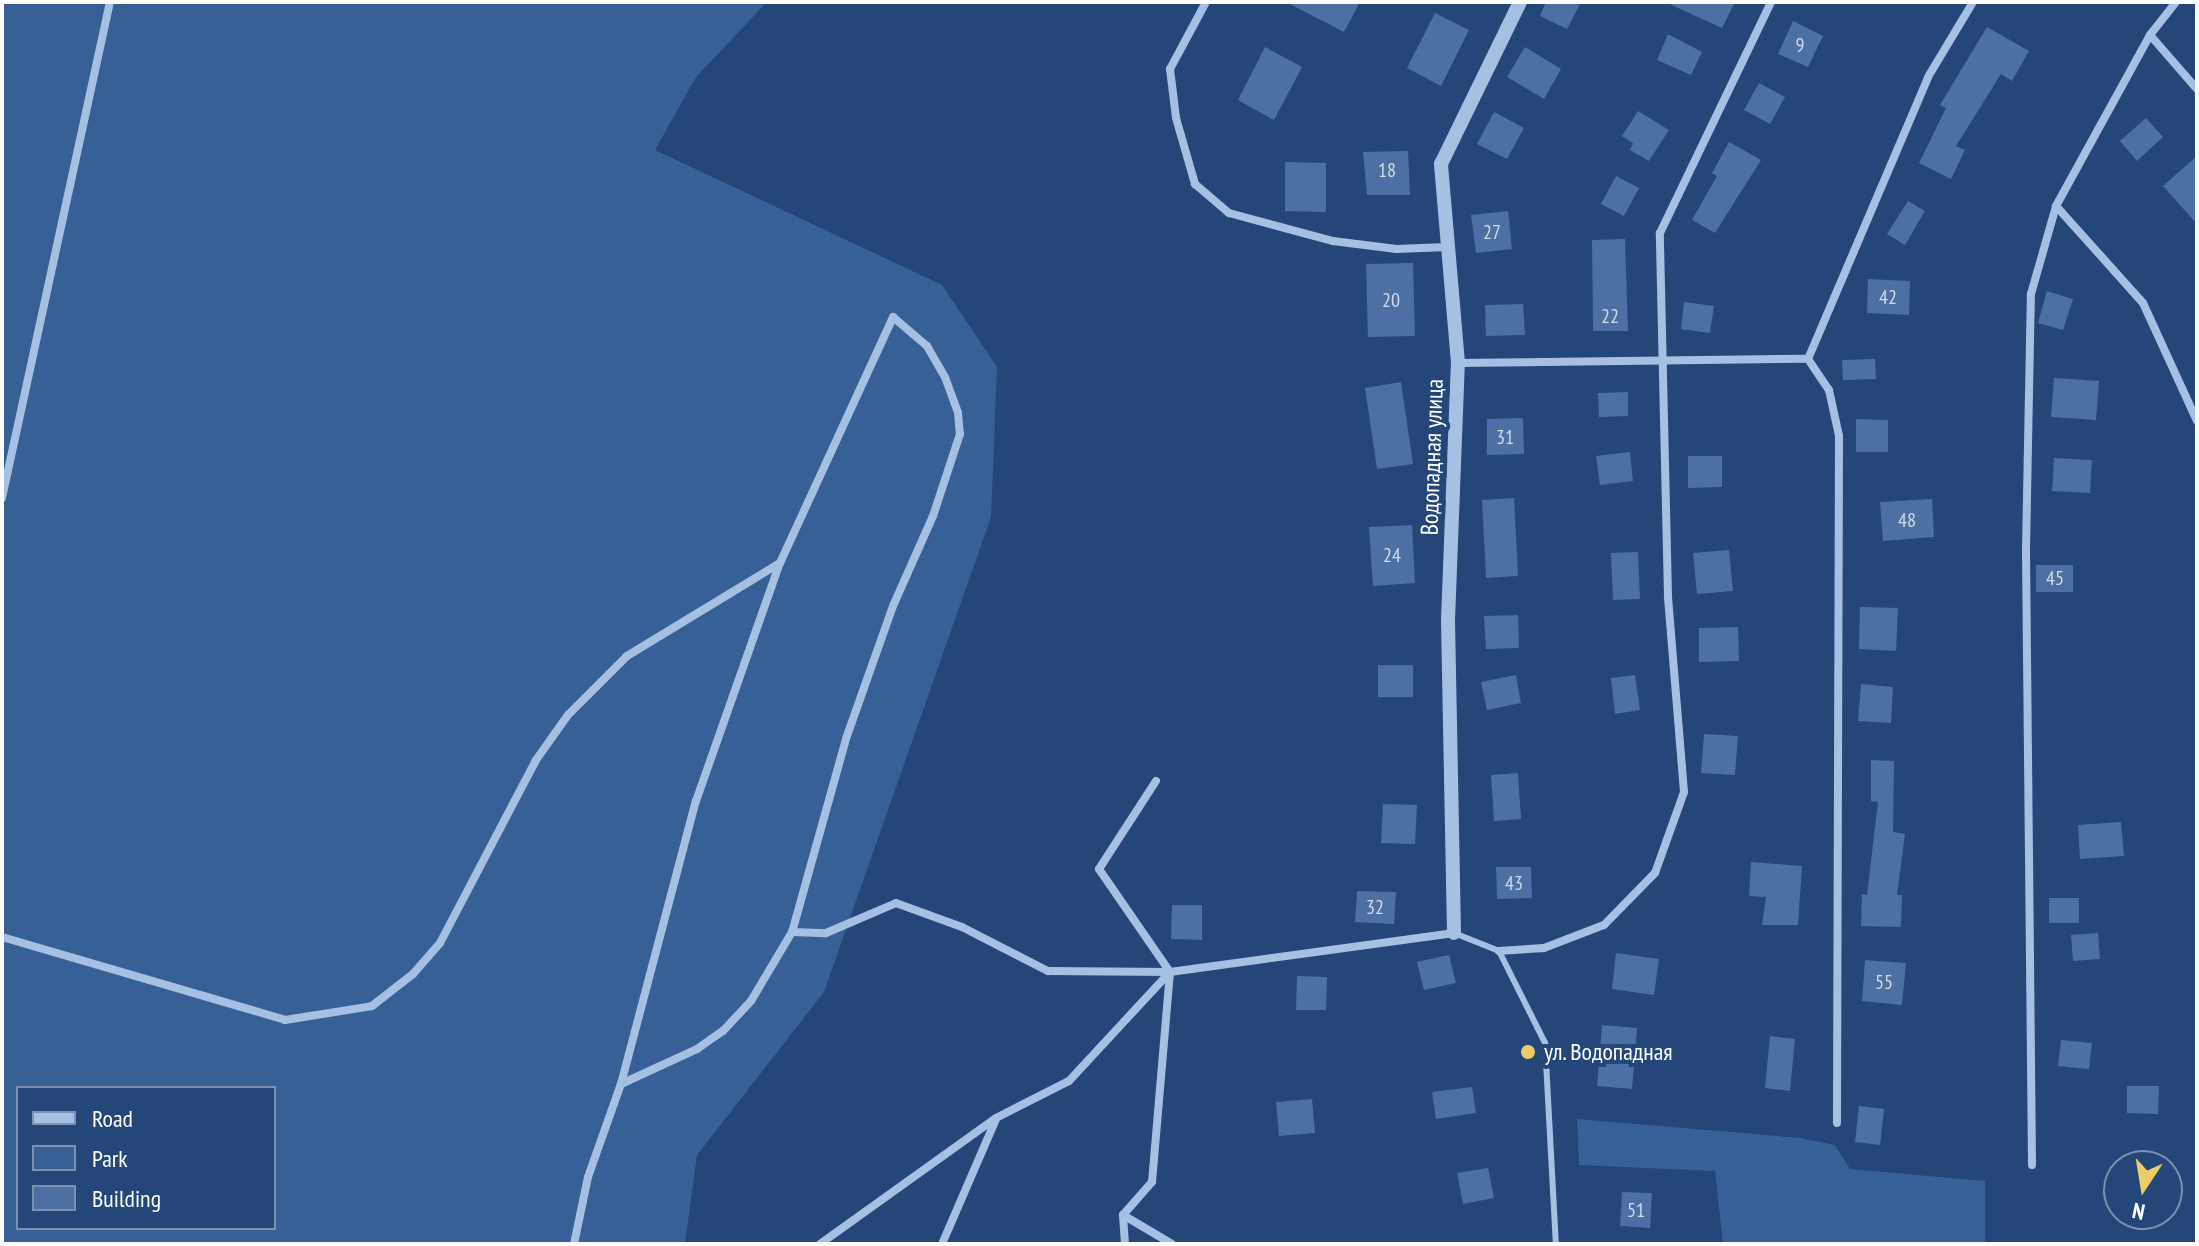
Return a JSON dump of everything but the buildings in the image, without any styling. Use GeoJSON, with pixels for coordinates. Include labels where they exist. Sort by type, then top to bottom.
{"type":"FeatureCollection","features":[{"type":"Feature","properties":{"kind":"street"},"geometry":{"type":"LineString","coordinates":[[2,498],[110,2]]}},
{"type":"Feature","properties":{"kind":"street"},"geometry":{"type":"LineString","coordinates":[[1206,2],[1170,69],[1176,118],[1195,184],[1229,213],[1333,241],[1396,249],[1448,247]]}},
{"type":"Feature","properties":{"kind":"street","name":"Водопадная улица"},"geometry":{"type":"LineString","coordinates":[[1454,933],[1448,620],[1458,363],[1441,164],[1520,2]]}},
{"type":"Feature","properties":{"kind":"street"},"geometry":{"type":"LineString","coordinates":[[1499,951],[1544,948],[1604,925],[1655,873],[1684,792],[1668,596],[1660,233],[1771,2]]}},
{"type":"Feature","properties":{"kind":"street"},"geometry":{"type":"LineString","coordinates":[[1808,359],[1928,77],[1973,2]]}},
{"type":"Feature","properties":{"kind":"street"},"geometry":{"type":"LineString","coordinates":[[2032,1165],[2026,549],[2031,294],[2056,206],[2150,35],[2176,2]]}},
{"type":"Feature","properties":{"kind":"street"},"geometry":{"type":"LineString","coordinates":[[2150,35],[2197,89]]}},
{"type":"Feature","properties":{"kind":"street"},"geometry":{"type":"LineString","coordinates":[[2056,206],[2143,303],[2197,421]]}},
{"type":"Feature","properties":{"kind":"street"},"geometry":{"type":"LineString","coordinates":[[574,1244],[588,1177],[621,1084],[696,801],[780,563],[893,317],[927,346],[945,377],[958,413],[960,434],[933,516],[893,606],[846,739],[792,932],[751,1001],[723,1031],[697,1049],[621,1084]]}},
{"type":"Feature","properties":{"kind":"street"},"geometry":{"type":"LineString","coordinates":[[1458,363],[1808,359]]}},
{"type":"Feature","properties":{"kind":"street"},"geometry":{"type":"LineString","coordinates":[[1808,359],[1829,390],[1839,436],[1837,1123]]}},
{"type":"Feature","properties":{"kind":"street"},"geometry":{"type":"LineString","coordinates":[[2,937],[285,1020],[372,1006],[413,974],[440,943],[536,760],[568,715],[627,656],[780,563]]}},
{"type":"Feature","properties":{"kind":"street"},"geometry":{"type":"LineString","coordinates":[[1125,1244],[1123,1215],[1152,1182],[1170,972],[1099,869],[1156,781]]}},
{"type":"Feature","properties":{"kind":"street"},"geometry":{"type":"LineString","coordinates":[[792,932],[826,933],[896,903],[962,927],[1048,971],[1170,972],[1454,933]]}},
{"type":"Feature","properties":{"kind":"street"},"geometry":{"type":"LineString","coordinates":[[820,1244],[996,1118],[1069,1081],[1170,972]]}},
{"type":"Feature","properties":{"kind":"street"},"geometry":{"type":"LineString","coordinates":[[942,1244],[996,1118]]}},
{"type":"Feature","properties":{"kind":"street"},"geometry":{"type":"LineString","coordinates":[[1123,1215],[1172,1244]]}},
{"type":"Feature","properties":{"kind":"lane"},"geometry":{"type":"LineString","coordinates":[[1454,933],[1499,951],[1545,1043],[1556,1244]]}},
{"type":"Feature","properties":{"kind":"green space"},"geometry":{"type":"Polygon","coordinates":[[[2,2],[767,2],[696,77],[655,150],[942,285],[997,367],[991,517],[824,992],[697,1155],[685,1244],[2,1244],[2,2]]]}},
{"type":"Feature","properties":{"kind":"green space"},"geometry":{"type":"Polygon","coordinates":[[[1577,1119],[1800,1138],[1835,1145],[1850,1169],[1985,1181],[1985,1244],[1723,1244],[1715,1171],[1579,1165],[1577,1119]]]}},
{"type":"Feature","properties":{"kind":"place","name":"ул. Водопадная"},"geometry":{"type":"Point","coordinates":[1528,1052]}}]}
